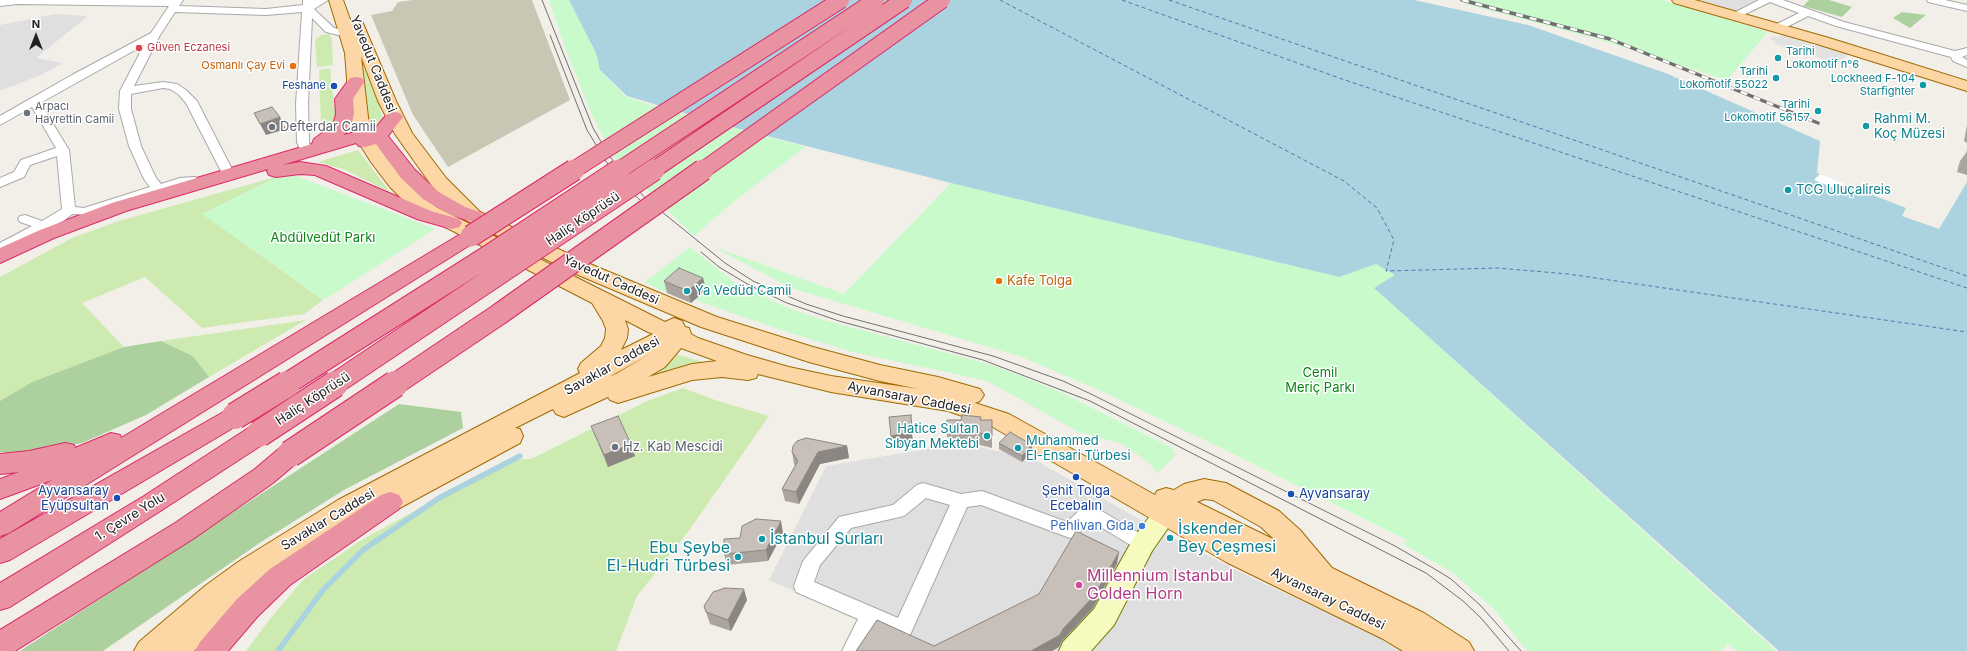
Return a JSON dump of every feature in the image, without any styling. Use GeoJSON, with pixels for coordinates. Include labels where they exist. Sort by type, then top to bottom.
{"type":"FeatureCollection","features":[{"type":"Feature","properties":{"kind":"highway"},"geometry":{"type":"LineString","coordinates":[[0,525],[471,236],[841,0]]}},
{"type":"Feature","properties":{"kind":"highway","name":"Haliç Köprüsü"},"geometry":{"type":"LineString","coordinates":[[0,552],[235,416],[441,287],[876,0]]}},
{"type":"Feature","properties":{"kind":"highway","name":"Haliç Köprüsü"},"geometry":{"type":"LineString","coordinates":[[259,434],[563,232],[904,0]]}},
{"type":"Feature","properties":{"kind":"highway"},"geometry":{"type":"LineString","coordinates":[[4,651],[100,585],[233,498],[290,454],[504,310],[840,74],[942,0]]}},
{"type":"Feature","properties":{"kind":"highway"},"geometry":{"type":"LineString","coordinates":[[306,151],[337,132],[342,126],[345,114],[344,99],[348,91],[356,82]]}},
{"type":"Feature","properties":{"kind":"highway"},"geometry":{"type":"LineString","coordinates":[[0,268],[36,249],[96,224],[160,203],[269,172],[370,137],[387,128],[394,117]]}},
{"type":"Feature","properties":{"kind":"highway"},"geometry":{"type":"LineString","coordinates":[[0,256],[26,243],[80,221],[306,151],[370,137]]}},
{"type":"Feature","properties":{"kind":"highway"},"geometry":{"type":"LineString","coordinates":[[370,137],[430,195],[458,211],[473,216]]}},
{"type":"Feature","properties":{"kind":"highway"},"geometry":{"type":"LineString","coordinates":[[269,172],[300,168],[319,170],[424,215],[452,224]]}},
{"type":"Feature","properties":{"kind":"highway"},"geometry":{"type":"LineString","coordinates":[[0,488],[55,469],[87,455],[192,400],[229,385]]}},
{"type":"Feature","properties":{"kind":"highway"},"geometry":{"type":"LineString","coordinates":[[0,464],[29,461],[95,444],[144,425]]}},
{"type":"Feature","properties":{"kind":"highway","name":"1. Çevre Yolu"},"geometry":{"type":"LineString","coordinates":[[0,598],[153,503],[259,434]]}},
{"type":"Feature","properties":{"kind":"highway"},"geometry":{"type":"LineString","coordinates":[[0,627],[107,565],[250,476],[290,454]]}},
{"type":"Feature","properties":{"kind":"highway"},"geometry":{"type":"LineString","coordinates":[[210,651],[247,608],[280,577],[390,502]]}},
{"type":"Feature","properties":{"kind":"highway"},"geometry":{"type":"LineString","coordinates":[[0,645],[100,585]]}},
{"type":"Feature","properties":{"kind":"main road","name":"Yavedut Caddesi"},"geometry":{"type":"LineString","coordinates":[[336,0],[353,53],[359,117],[386,170],[416,202],[452,224],[599,296],[674,335]]}},
{"type":"Feature","properties":{"kind":"main road","name":"Yavedut Caddesi"},"geometry":{"type":"LineString","coordinates":[[349,0],[394,117],[404,134],[439,182],[473,216],[583,269],[714,323],[809,354],[880,373]]}},
{"type":"Feature","properties":{"kind":"main road"},"geometry":{"type":"LineString","coordinates":[[1679,0],[1777,28],[1967,86]]}},
{"type":"Feature","properties":{"kind":"main road"},"geometry":{"type":"LineString","coordinates":[[493,428],[580,375],[595,365],[609,351],[616,338],[617,329],[611,313],[599,296]]}},
{"type":"Feature","properties":{"kind":"main road"},"geometry":{"type":"LineString","coordinates":[[666,304],[673,316],[674,335],[694,331],[803,365],[845,372],[880,373]]}},
{"type":"Feature","properties":{"kind":"main road","name":"Ayvansaray Caddesi"},"geometry":{"type":"LineString","coordinates":[[674,335],[740,361],[790,375],[830,384],[950,403],[986,414],[1012,426],[1170,509],[1327,580],[1414,622],[1459,651]]}},
{"type":"Feature","properties":{"kind":"main road","name":"Savaklar Caddesi"},"geometry":{"type":"LineString","coordinates":[[174,651],[228,604],[301,551],[548,416],[624,380],[657,361],[672,345],[674,335]]}},
{"type":"Feature","properties":{"kind":"main road","name":"Savaklar Caddesi"},"geometry":{"type":"LineString","coordinates":[[149,651],[215,595],[248,570],[347,507],[493,428],[544,403],[654,342],[674,335]]}},
{"type":"Feature","properties":{"kind":"main road"},"geometry":{"type":"LineString","coordinates":[[548,416],[692,372],[722,369],[790,375]]}},
{"type":"Feature","properties":{"kind":"main road","name":"Ayvansaray Caddesi"},"geometry":{"type":"LineString","coordinates":[[880,373],[938,385],[997,404],[1040,425],[1170,509],[1236,554],[1393,630],[1421,649]]}},
{"type":"Feature","properties":{"kind":"street"},"geometry":{"type":"LineString","coordinates":[[0,2],[25,1],[176,4],[266,12],[323,0]]}},
{"type":"Feature","properties":{"kind":"street"},"geometry":{"type":"LineString","coordinates":[[1733,16],[1767,0]]}},
{"type":"Feature","properties":{"kind":"street"},"geometry":{"type":"LineString","coordinates":[[1773,0],[1840,24],[1956,56],[1957,59],[1967,64]]}},
{"type":"Feature","properties":{"kind":"street"},"geometry":{"type":"LineString","coordinates":[[1932,0],[1967,8]]}},
{"type":"Feature","properties":{"kind":"street"},"geometry":{"type":"LineString","coordinates":[[158,188],[150,179],[135,146],[125,109],[126,91],[156,35],[176,4]]}},
{"type":"Feature","properties":{"kind":"street"},"geometry":{"type":"LineString","coordinates":[[308,4],[330,30],[347,34]]}},
{"type":"Feature","properties":{"kind":"street"},"geometry":{"type":"LineString","coordinates":[[306,151],[303,142],[302,108],[308,4]]}},
{"type":"Feature","properties":{"kind":"street"},"geometry":{"type":"LineString","coordinates":[[1777,28],[1806,13]]}},
{"type":"Feature","properties":{"kind":"street"},"geometry":{"type":"LineString","coordinates":[[0,121],[76,77],[156,35]]}},
{"type":"Feature","properties":{"kind":"street"},"geometry":{"type":"LineString","coordinates":[[1956,56],[1967,52]]}},
{"type":"Feature","properties":{"kind":"street"},"geometry":{"type":"LineString","coordinates":[[126,91],[163,85],[173,86],[182,92],[191,101],[228,175]]}},
{"type":"Feature","properties":{"kind":"street"},"geometry":{"type":"LineString","coordinates":[[36,101],[40,114],[62,150],[69,210]]}},
{"type":"Feature","properties":{"kind":"street"},"geometry":{"type":"LineString","coordinates":[[0,183],[19,174],[25,163],[62,150]]}},
{"type":"Feature","properties":{"kind":"street"},"geometry":{"type":"LineString","coordinates":[[0,249],[69,210],[85,212],[180,182],[201,183]]}},
{"type":"Feature","properties":{"kind":"street"},"geometry":{"type":"LineString","coordinates":[[25,219],[43,226]]}},
{"type":"Feature","properties":{"kind":"street"},"geometry":{"type":"LineString","coordinates":[[961,501],[903,629],[803,586],[812,561],[845,522],[898,511],[923,490],[961,501],[982,498],[1070,531],[1090,511],[1143,544]]}},
{"type":"Feature","properties":{"kind":"street"},"geometry":{"type":"LineString","coordinates":[[1073,651],[1104,617],[1143,544],[1170,509]]}},
{"type":"Feature","properties":{"kind":"street"},"geometry":{"type":"LineString","coordinates":[[852,651],[870,615]]}},
{"type":"Feature","properties":{"kind":"shaded area"},"geometry":{"type":"Polygon","coordinates":[[[413,0],[532,0],[570,100],[448,167],[413,115],[371,15],[392,11],[398,2],[413,0]]]}},
{"type":"Feature","properties":{"kind":"shaded area"},"geometry":{"type":"Polygon","coordinates":[[[1700,0],[1766,0],[1738,12],[1700,0]]]}},
{"type":"Feature","properties":{"kind":"shaded area"},"geometry":{"type":"Polygon","coordinates":[[[56,14],[88,16],[36,58],[63,63],[41,75],[0,91],[0,25],[56,14]]]}},
{"type":"Feature","properties":{"kind":"shaded area"},"geometry":{"type":"Polygon","coordinates":[[[1781,35],[1848,54],[1839,64],[1774,44],[1776,41],[1769,39],[1772,36],[1779,37],[1781,35]]]}},
{"type":"Feature","properties":{"kind":"shaded area"},"geometry":{"type":"Polygon","coordinates":[[[963,443],[996,451],[1016,449],[1160,531],[1254,579],[1379,636],[1403,651],[844,651],[860,620],[769,580],[826,466],[963,443]]]}},
{"type":"Feature","properties":{"kind":"green space"},"geometry":{"type":"Polygon","coordinates":[[[549,0],[569,0],[596,53],[600,70],[625,96],[650,105],[805,147],[732,203],[694,236],[614,157],[592,115],[565,47],[549,0]]]}},
{"type":"Feature","properties":{"kind":"green space"},"geometry":{"type":"Polygon","coordinates":[[[1468,0],[1662,0],[1768,32],[1727,80],[1597,39],[1466,4],[1468,0]]]}},
{"type":"Feature","properties":{"kind":"green space"},"geometry":{"type":"Polygon","coordinates":[[[1809,0],[1829,0],[1852,7],[1842,17],[1803,6],[1809,0]]]}},
{"type":"Feature","properties":{"kind":"green space"},"geometry":{"type":"Polygon","coordinates":[[[1902,12],[1926,15],[1910,28],[1893,18],[1902,12]]]}},
{"type":"Feature","properties":{"kind":"green space"},"geometry":{"type":"Polygon","coordinates":[[[329,34],[332,39],[333,65],[317,67],[315,40],[321,35],[329,34]]]}},
{"type":"Feature","properties":{"kind":"green space"},"geometry":{"type":"Polygon","coordinates":[[[330,68],[336,122],[333,128],[324,131],[321,126],[319,70],[330,68]]]}},
{"type":"Feature","properties":{"kind":"green space"},"geometry":{"type":"Polygon","coordinates":[[[367,68],[383,119],[377,127],[369,128],[363,69],[367,68]]]}},
{"type":"Feature","properties":{"kind":"green space"},"geometry":{"type":"Polygon","coordinates":[[[358,150],[390,192],[343,169],[318,162],[358,150]]]}},
{"type":"Feature","properties":{"kind":"green space"},"geometry":{"type":"Polygon","coordinates":[[[279,176],[203,214],[323,300],[304,314],[202,328],[145,277],[82,303],[124,347],[32,382],[0,401],[0,277],[72,238],[119,221],[279,176]]]}},
{"type":"Feature","properties":{"kind":"green space","name":"Abdülvedüt Parkı"},"geometry":{"type":"Polygon","coordinates":[[[279,176],[296,176],[435,229],[324,300],[202,214],[279,176]]]}},
{"type":"Feature","properties":{"kind":"green space","name":"Cemil Meriç Parkı"},"geometry":{"type":"Polygon","coordinates":[[[951,183],[1339,277],[1376,264],[1396,275],[1374,288],[1776,651],[1737,651],[1728,644],[1721,651],[1527,651],[1494,609],[1453,573],[1403,544],[1407,540],[1215,445],[1101,391],[1022,357],[791,288],[712,246],[844,294],[951,183]]]}},
{"type":"Feature","properties":{"kind":"green space"},"geometry":{"type":"Polygon","coordinates":[[[690,247],[734,282],[786,307],[820,319],[992,365],[1058,391],[1174,449],[1172,452],[1176,455],[1158,473],[1147,461],[1120,443],[1079,432],[987,381],[853,352],[790,333],[695,300],[706,290],[667,293],[645,282],[690,247]]]}},
{"type":"Feature","properties":{"kind":"green space"},"geometry":{"type":"Polygon","coordinates":[[[306,320],[209,377],[193,356],[161,341],[306,320]]]}},
{"type":"Feature","properties":{"kind":"green space"},"geometry":{"type":"Polygon","coordinates":[[[161,341],[193,356],[209,377],[146,415],[82,443],[23,454],[0,452],[0,401],[32,382],[124,347],[161,341]]]}},
{"type":"Feature","properties":{"kind":"green space"},"geometry":{"type":"Polygon","coordinates":[[[676,354],[706,363],[632,384],[668,363],[676,354]]]}},
{"type":"Feature","properties":{"kind":"green space"},"geometry":{"type":"Polygon","coordinates":[[[683,388],[715,400],[769,416],[688,532],[637,596],[616,651],[246,651],[269,620],[304,579],[360,541],[507,460],[531,459],[647,401],[683,388]]]}},
{"type":"Feature","properties":{"kind":"green space"},"geometry":{"type":"Polygon","coordinates":[[[399,404],[461,412],[463,428],[344,490],[261,542],[103,651],[20,651],[399,404]]]}},
{"type":"Feature","properties":{"kind":"water"},"geometry":{"type":"Polygon","coordinates":[[[569,0],[1414,0],[1528,25],[1668,74],[1820,141],[1817,173],[1906,208],[1902,216],[1939,229],[1967,182],[1967,651],[1779,651],[1374,288],[1395,275],[1376,264],[1339,277],[951,183],[728,126],[627,96],[600,70],[596,53],[569,0]]]}},
{"type":"Feature","properties":{"kind":"pier"},"geometry":{"type":"Polygon","coordinates":[[[1820,174],[1845,184],[1839,190],[1814,180],[1820,174]]]}},
{"type":"Feature","properties":{"kind":"building"},"geometry":{"type":"Polygon","coordinates":[[[272,107],[280,117],[260,124],[254,113],[272,107]]]}},
{"type":"Feature","properties":{"kind":"building"},"geometry":{"type":"Polygon","coordinates":[[[679,268],[703,278],[688,291],[664,281],[679,268]]]}},
{"type":"Feature","properties":{"kind":"building"},"geometry":{"type":"Polygon","coordinates":[[[911,415],[912,432],[891,436],[889,417],[911,415]]]}},
{"type":"Feature","properties":{"kind":"building"},"geometry":{"type":"Polygon","coordinates":[[[962,415],[981,417],[980,420],[992,420],[992,436],[946,425],[947,420],[961,420],[962,415]]]}},
{"type":"Feature","properties":{"kind":"building"},"geometry":{"type":"Polygon","coordinates":[[[618,416],[631,444],[604,455],[591,426],[618,416]]]}},
{"type":"Feature","properties":{"kind":"building","name":"Muhammed El-Ensari Türbesi"},"geometry":{"type":"Polygon","coordinates":[[[1010,432],[1032,445],[1022,456],[999,443],[1010,432]]]}},
{"type":"Feature","properties":{"kind":"building"},"geometry":{"type":"Polygon","coordinates":[[[806,438],[847,446],[818,452],[796,492],[782,489],[798,461],[792,452],[793,446],[797,441],[806,438]]]}},
{"type":"Feature","properties":{"kind":"building"},"geometry":{"type":"Polygon","coordinates":[[[756,519],[781,521],[766,550],[724,554],[724,539],[740,538],[742,526],[756,519]]]}},
{"type":"Feature","properties":{"kind":"building","name":"Millennium Istanbul Golden Horn"},"geometry":{"type":"Polygon","coordinates":[[[1076,531],[1119,552],[1094,596],[1063,629],[1060,635],[1031,651],[856,651],[877,620],[934,646],[1039,594],[1076,531]]]}},
{"type":"Feature","properties":{"kind":"building"},"geometry":{"type":"Polygon","coordinates":[[[725,588],[744,589],[728,620],[706,612],[704,606],[713,592],[725,588]]]}},
{"type":"Feature","properties":{"kind":"waterway"},"geometry":{"type":"LineString","coordinates":[[278,651],[323,590],[363,550],[439,498],[520,456]]}},
{"type":"Feature","properties":{"kind":"ferry route"},"geometry":{"type":"LineString","coordinates":[[1000,0],[1344,181],[1377,208],[1394,240],[1386,271],[1497,268],[1568,274],[1967,332]]}},
{"type":"Feature","properties":{"kind":"ferry route"},"geometry":{"type":"LineString","coordinates":[[1122,0],[1342,79],[1967,288]]}},
{"type":"Feature","properties":{"kind":"ferry route"},"geometry":{"type":"LineString","coordinates":[[1169,0],[1967,276]]}},
{"type":"Feature","properties":{"kind":"tram line"},"geometry":{"type":"LineString","coordinates":[[542,0],[593,128],[610,157],[646,199],[725,263],[753,281],[806,304],[843,316],[993,356],[1063,381],[1091,394],[1395,546],[1433,568],[1451,579],[1480,605],[1521,651]]}},
{"type":"Feature","properties":{"kind":"tram line"},"geometry":{"type":"LineString","coordinates":[[550,35],[587,130],[615,176],[643,203]]}},
{"type":"Feature","properties":{"kind":"tram line"},"geometry":{"type":"LineString","coordinates":[[701,252],[719,267],[749,285],[787,303],[839,321],[983,360],[1090,401],[1426,573],[1463,601],[1481,618],[1509,651]]}},
{"type":"Feature","properties":{"kind":"railway"},"geometry":{"type":"LineString","coordinates":[[1462,0],[1610,39],[1818,123]]}},
{"type":"Feature","properties":{"kind":"place","name":"Güven Eczanesi"},"geometry":{"type":"Point","coordinates":[139,48]}},
{"type":"Feature","properties":{"kind":"place","name":"Tarihi Lokomotif n°6"},"geometry":{"type":"Point","coordinates":[1778,58]}},
{"type":"Feature","properties":{"kind":"place","name":"Osmanlı Çay Evi"},"geometry":{"type":"Point","coordinates":[293,66]}},
{"type":"Feature","properties":{"kind":"place","name":"Tarihi Lokomotif 55022"},"geometry":{"type":"Point","coordinates":[1776,78]}},
{"type":"Feature","properties":{"kind":"place","name":"Lockheed F-104 Starfighter"},"geometry":{"type":"Point","coordinates":[1923,85]}},
{"type":"Feature","properties":{"kind":"place","name":"Feshane"},"geometry":{"type":"Point","coordinates":[334,86]}},
{"type":"Feature","properties":{"kind":"place","name":"Tarihi Lokomotif 56157"},"geometry":{"type":"Point","coordinates":[1818,111]}},
{"type":"Feature","properties":{"kind":"place","name":"Arpacı Hayrettin Camii"},"geometry":{"type":"Point","coordinates":[27,113]}},
{"type":"Feature","properties":{"kind":"place","name":"Rahmi M. Koç Müzesi"},"geometry":{"type":"Point","coordinates":[1866,126]}},
{"type":"Feature","properties":{"kind":"place","name":"Defterdar Camii"},"geometry":{"type":"Point","coordinates":[272,127]}},
{"type":"Feature","properties":{"kind":"place","name":"TCG Uluçalireis"},"geometry":{"type":"Point","coordinates":[1788,190]}},
{"type":"Feature","properties":{"kind":"place","name":"Kafe Tolga"},"geometry":{"type":"Point","coordinates":[999,281]}},
{"type":"Feature","properties":{"kind":"place","name":"Ya Vedüd Camii"},"geometry":{"type":"Point","coordinates":[687,291]}},
{"type":"Feature","properties":{"kind":"place","name":"Hatice Sultan Sıbyan Mektebi"},"geometry":{"type":"Point","coordinates":[987,436]}},
{"type":"Feature","properties":{"kind":"place","name":"Hz. Kab Mescidi"},"geometry":{"type":"Point","coordinates":[615,447]}},
{"type":"Feature","properties":{"kind":"place","name":"Muhammed El-Ensari Türbesi"},"geometry":{"type":"Point","coordinates":[1018,448]}},
{"type":"Feature","properties":{"kind":"place","name":"Şehit Tolga Ecebalın"},"geometry":{"type":"Point","coordinates":[1076,477]}},
{"type":"Feature","properties":{"kind":"place","name":"Ayvansaray"},"geometry":{"type":"Point","coordinates":[1291,494]}},
{"type":"Feature","properties":{"kind":"place","name":"Ayvansaray Eyüpsultan"},"geometry":{"type":"Point","coordinates":[117,498]}},
{"type":"Feature","properties":{"kind":"place","name":"Pehlivan Gıda"},"geometry":{"type":"Point","coordinates":[1142,526]}},
{"type":"Feature","properties":{"kind":"place","name":"İskender Bey Çeşmesi"},"geometry":{"type":"Point","coordinates":[1170,538]}},
{"type":"Feature","properties":{"kind":"place","name":"İstanbul Surları"},"geometry":{"type":"Point","coordinates":[762,539]}},
{"type":"Feature","properties":{"kind":"place","name":"Ebu Şeybe El-Hudri Türbesi"},"geometry":{"type":"Point","coordinates":[738,557]}},
{"type":"Feature","properties":{"kind":"place","name":"Millennium Istanbul Golden Horn"},"geometry":{"type":"Point","coordinates":[1079,585]}}]}
